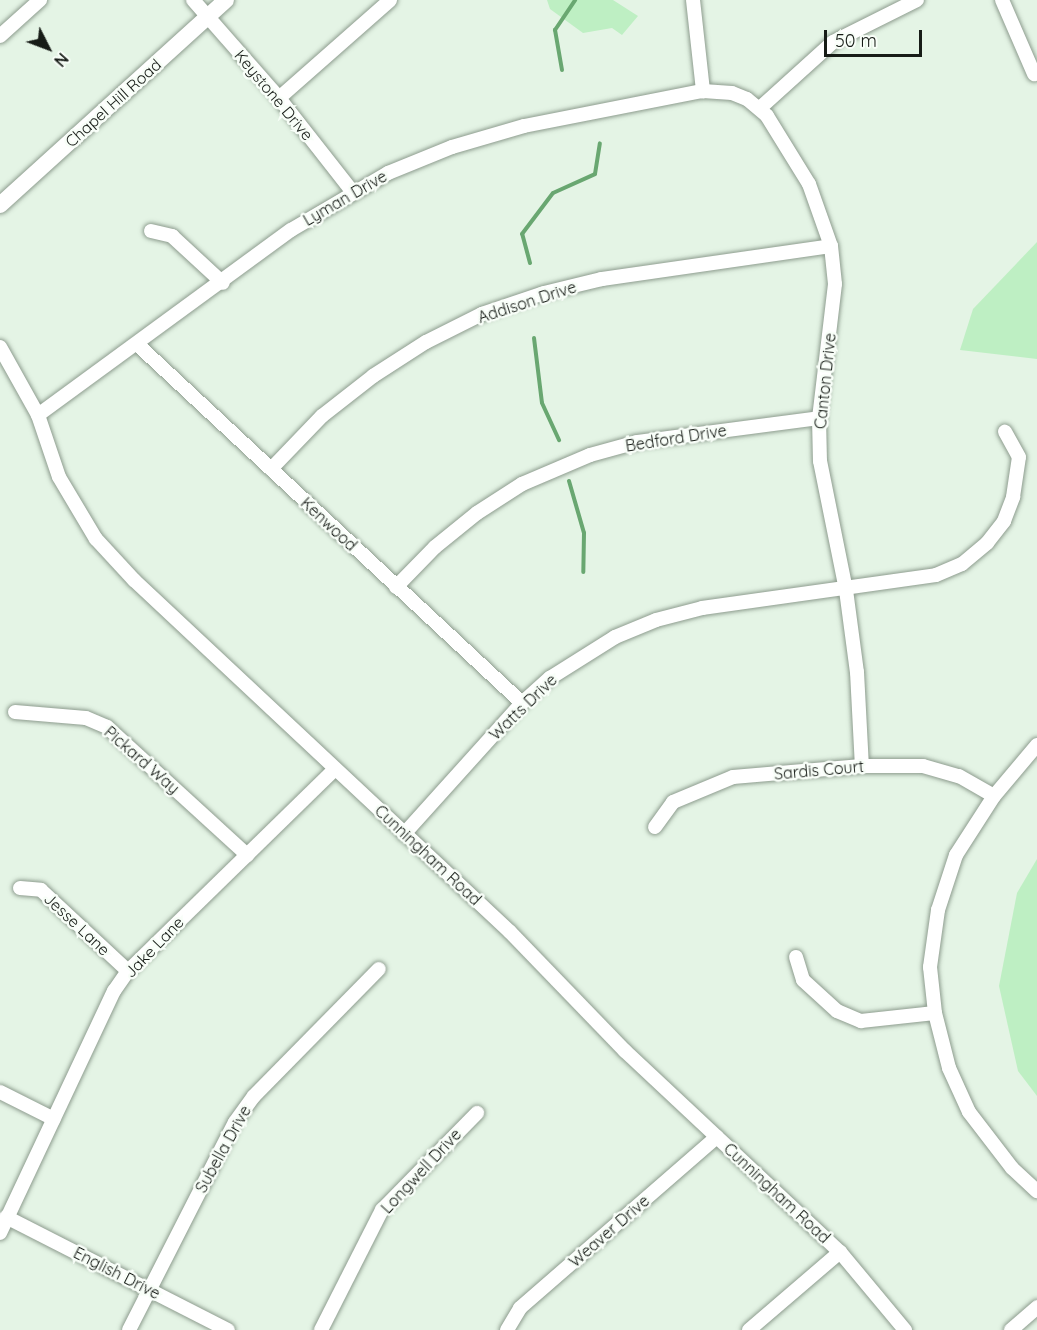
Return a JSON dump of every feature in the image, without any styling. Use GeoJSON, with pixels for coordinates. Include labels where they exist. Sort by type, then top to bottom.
{"type":"FeatureCollection","features":[{"type":"Feature","properties":{"kind":"street"},"geometry":{"type":"LineString","coordinates":[[0,36],[40,0]]}},
{"type":"Feature","properties":{"kind":"street","name":"Keystone Drive"},"geometry":{"type":"LineString","coordinates":[[193,0],[279,98],[352,191]]}},
{"type":"Feature","properties":{"kind":"street","name":"Chapel Hill Road"},"geometry":{"type":"LineString","coordinates":[[0,206],[226,0]]}},
{"type":"Feature","properties":{"kind":"street"},"geometry":{"type":"LineString","coordinates":[[279,98],[390,0]]}},
{"type":"Feature","properties":{"kind":"street"},"geometry":{"type":"LineString","coordinates":[[693,0],[703,91]]}},
{"type":"Feature","properties":{"kind":"street"},"geometry":{"type":"LineString","coordinates":[[759,108],[833,42],[917,0]]}},
{"type":"Feature","properties":{"kind":"street"},"geometry":{"type":"LineString","coordinates":[[1002,0],[1035,74]]}},
{"type":"Feature","properties":{"kind":"street","name":"Canton Drive"},"geometry":{"type":"LineString","coordinates":[[703,91],[732,93],[759,108],[809,184],[831,246],[833,315],[819,418],[820,461],[846,590],[857,672],[862,766]]}},
{"type":"Feature","properties":{"kind":"street","name":"Lyman Drive"},"geometry":{"type":"LineString","coordinates":[[38,415],[138,345],[291,230],[352,191],[452,147],[524,126],[703,91]]}},
{"type":"Feature","properties":{"kind":"street"},"geometry":{"type":"LineString","coordinates":[[151,231],[172,236],[224,282]]}},
{"type":"Feature","properties":{"kind":"street","name":"Addison Drive"},"geometry":{"type":"LineString","coordinates":[[270,469],[322,416],[373,376],[426,342],[482,314],[544,293],[602,279],[831,246]]}},
{"type":"Feature","properties":{"kind":"street","name":"Kenwood"},"geometry":{"type":"LineString","coordinates":[[138,345],[522,703]]}},
{"type":"Feature","properties":{"kind":"street","name":"Cunningham Road"},"geometry":{"type":"LineString","coordinates":[[0,347],[38,415],[59,477],[96,539],[134,580],[510,932],[625,1051],[840,1252],[905,1330]]}},
{"type":"Feature","properties":{"kind":"street","name":"Bedford Drive"},"geometry":{"type":"LineString","coordinates":[[396,587],[435,547],[477,513],[522,484],[590,455],[637,442],[819,418]]}},
{"type":"Feature","properties":{"kind":"street","name":"Watts Drive"},"geometry":{"type":"LineString","coordinates":[[404,834],[522,703],[585,653],[656,620],[702,608],[846,590],[936,575],[962,564],[987,543],[1004,521],[1013,497],[1019,457],[1005,432]]}},
{"type":"Feature","properties":{"kind":"street","name":"Pickard Way"},"geometry":{"type":"LineString","coordinates":[[15,712],[86,718],[107,727],[247,855]]}},
{"type":"Feature","properties":{"kind":"street"},"geometry":{"type":"LineString","coordinates":[[1037,745],[994,796],[956,855],[938,910],[930,967],[935,1013],[949,1068],[969,1112],[1012,1168],[1037,1191]]}},
{"type":"Feature","properties":{"kind":"street","name":"Sardis Court"},"geometry":{"type":"LineString","coordinates":[[655,827],[673,802],[733,777],[862,766],[923,766],[959,776],[994,796]]}},
{"type":"Feature","properties":{"kind":"street","name":"Jake Lane"},"geometry":{"type":"LineString","coordinates":[[0,1233],[114,991],[128,971],[335,769]]}},
{"type":"Feature","properties":{"kind":"street","name":"Jesse Lane"},"geometry":{"type":"LineString","coordinates":[[20,888],[41,890],[128,971]]}},
{"type":"Feature","properties":{"kind":"street"},"geometry":{"type":"LineString","coordinates":[[796,957],[803,980],[845,1014],[861,1021],[884,1021],[935,1013]]}},
{"type":"Feature","properties":{"kind":"street","name":"Subella Drive"},"geometry":{"type":"LineString","coordinates":[[129,1330],[235,1122],[254,1096],[379,969]]}},
{"type":"Feature","properties":{"kind":"street"},"geometry":{"type":"LineString","coordinates":[[0,1092],[54,1119]]}},
{"type":"Feature","properties":{"kind":"street","name":"Longwell Drive"},"geometry":{"type":"LineString","coordinates":[[321,1330],[382,1210],[477,1113]]}},
{"type":"Feature","properties":{"kind":"street","name":"Weaver Drive"},"geometry":{"type":"LineString","coordinates":[[507,1330],[520,1308],[717,1137]]}},
{"type":"Feature","properties":{"kind":"street","name":"English Drive"},"geometry":{"type":"LineString","coordinates":[[6,1217],[228,1330]]}},
{"type":"Feature","properties":{"kind":"street"},"geometry":{"type":"LineString","coordinates":[[749,1330],[840,1252]]}},
{"type":"Feature","properties":{"kind":"street"},"geometry":{"type":"LineString","coordinates":[[1011,1330],[1037,1307]]}},
{"type":"Feature","properties":{"kind":"green space"},"geometry":{"type":"Polygon","coordinates":[[[547,0],[613,0],[638,16],[622,35],[612,28],[583,33],[550,9],[547,0]]]}},
{"type":"Feature","properties":{"kind":"green space"},"geometry":{"type":"Polygon","coordinates":[[[1037,242],[1037,359],[960,350],[973,309],[1037,242]]]}},
{"type":"Feature","properties":{"kind":"green space"},"geometry":{"type":"Polygon","coordinates":[[[1037,859],[1037,1096],[1018,1071],[999,986],[1017,893],[1037,859]]]}},
{"type":"Feature","properties":{"kind":"waterway"},"geometry":{"type":"LineString","coordinates":[[562,70],[555,30],[575,0]]}},
{"type":"Feature","properties":{"kind":"waterway"},"geometry":{"type":"LineString","coordinates":[[530,263],[522,234],[553,193],[595,174],[600,143]]}},
{"type":"Feature","properties":{"kind":"waterway"},"geometry":{"type":"LineString","coordinates":[[534,338],[542,403],[559,440]]}},
{"type":"Feature","properties":{"kind":"waterway"},"geometry":{"type":"LineString","coordinates":[[569,481],[584,533],[583,572]]}}]}
